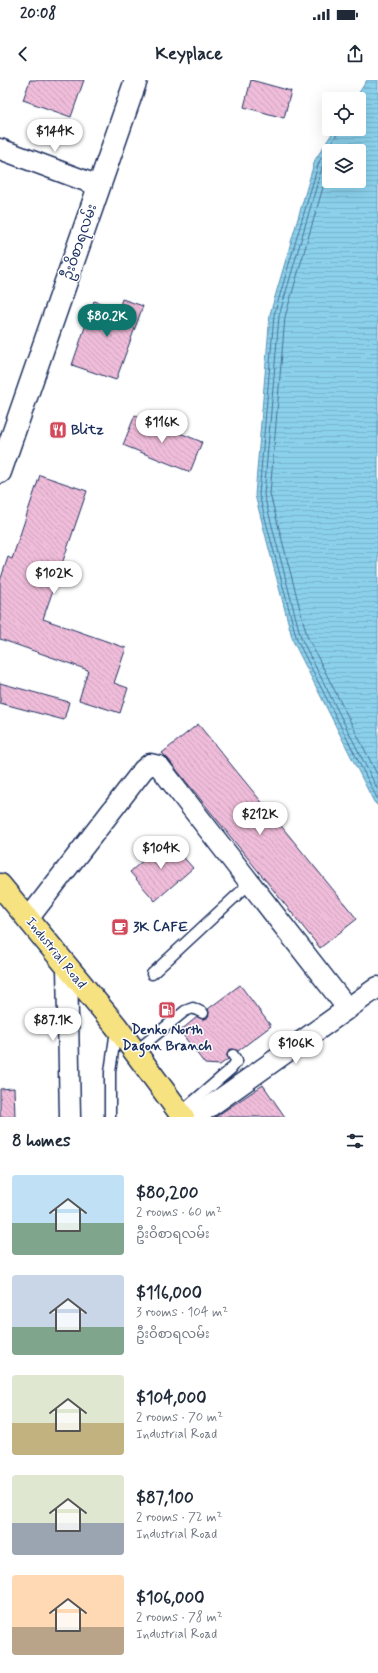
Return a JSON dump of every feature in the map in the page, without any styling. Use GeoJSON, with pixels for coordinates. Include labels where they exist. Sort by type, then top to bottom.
{"type":"FeatureCollection","features":[{"type":"Feature","properties":{"kind":"main road","name":"ဦးဝိစာရလမ်း"},"geometry":{"type":"LineString","coordinates":[[0,472],[136,80]]}},
{"type":"Feature","properties":{"kind":"main road","name":"Industrial Road"},"geometry":{"type":"LineString","coordinates":[[0,885],[116,1026],[186,1116]]}},
{"type":"Feature","properties":{"kind":"street"},"geometry":{"type":"LineString","coordinates":[[0,149],[99,186]]}},
{"type":"Feature","properties":{"kind":"street"},"geometry":{"type":"LineString","coordinates":[[28,919],[143,770],[150,764],[159,766],[249,884],[348,1009]]}},
{"type":"Feature","properties":{"kind":"street"},"geometry":{"type":"LineString","coordinates":[[67,967],[70,1117]]}},
{"type":"Feature","properties":{"kind":"street"},"geometry":{"type":"LineString","coordinates":[[186,1116],[348,1009],[378,987]]}},
{"type":"Feature","properties":{"kind":"lane"},"geometry":{"type":"LineString","coordinates":[[152,974],[249,884]]}},
{"type":"Feature","properties":{"kind":"lane"},"geometry":{"type":"LineString","coordinates":[[136,1051],[185,1011],[193,1008],[204,1013]]}},
{"type":"Feature","properties":{"kind":"lane"},"geometry":{"type":"LineString","coordinates":[[110,1117],[110,1072],[116,1026]]}},
{"type":"Feature","properties":{"kind":"lane"},"geometry":{"type":"LineString","coordinates":[[186,1116],[231,1069],[237,1061],[233,1055]]}},
{"type":"Feature","properties":{"kind":"water"},"geometry":{"type":"Polygon","coordinates":[[[367,80],[378,80],[378,806],[374,802],[293,641],[255,495],[270,314],[315,160],[322,149],[322,188],[366,188],[366,144],[325,144],[330,136],[366,136],[366,92],[359,92],[367,80]]]}},
{"type":"Feature","properties":{"kind":"building"},"geometry":{"type":"Polygon","coordinates":[[[30,80],[84,80],[71,117],[23,100],[30,80]]]}},
{"type":"Feature","properties":{"kind":"building"},"geometry":{"type":"Polygon","coordinates":[[[251,80],[291,91],[284,118],[244,107],[251,80]]]}},
{"type":"Feature","properties":{"kind":"building"},"geometry":{"type":"Polygon","coordinates":[[[122,299],[143,306],[116,380],[72,365],[94,301],[119,309],[122,299]]]}},
{"type":"Feature","properties":{"kind":"building"},"geometry":{"type":"Polygon","coordinates":[[[135,415],[202,442],[190,472],[123,445],[135,415]]]}},
{"type":"Feature","properties":{"kind":"building"},"geometry":{"type":"Polygon","coordinates":[[[40,475],[87,491],[43,619],[126,648],[114,683],[128,688],[120,713],[79,700],[88,670],[0,639],[0,581],[8,557],[12,559],[40,475]]]}},
{"type":"Feature","properties":{"kind":"building"},"geometry":{"type":"Polygon","coordinates":[[[0,683],[69,702],[64,720],[0,703],[0,683]]]}},
{"type":"Feature","properties":{"kind":"building"},"geometry":{"type":"Polygon","coordinates":[[[198,724],[357,919],[320,948],[162,753],[198,724]]]}},
{"type":"Feature","properties":{"kind":"building"},"geometry":{"type":"Polygon","coordinates":[[[167,839],[193,868],[155,901],[130,872],[167,839]]]}},
{"type":"Feature","properties":{"kind":"building"},"geometry":{"type":"Polygon","coordinates":[[[240,985],[271,1026],[238,1051],[233,1049],[229,1050],[227,1055],[228,1059],[220,1065],[205,1064],[180,1031],[197,1017],[203,1019],[207,1018],[209,1013],[208,1009],[240,985]]]}},
{"type":"Feature","properties":{"kind":"building"},"geometry":{"type":"Polygon","coordinates":[[[263,1085],[285,1117],[215,1117],[263,1085]]]}},
{"type":"Feature","properties":{"kind":"building"},"geometry":{"type":"Polygon","coordinates":[[[14,1088],[15,1117],[0,1117],[0,1089],[14,1088]]]}},
{"type":"Feature","properties":{"kind":"place","name":"Blitz"},"geometry":{"type":"Point","coordinates":[58,430]}},
{"type":"Feature","properties":{"kind":"place","name":"3K CAFE"},"geometry":{"type":"Point","coordinates":[120,927]}},
{"type":"Feature","properties":{"kind":"place","name":"Denko North Dagon Branch"},"geometry":{"type":"Point","coordinates":[167,1010]}}]}
